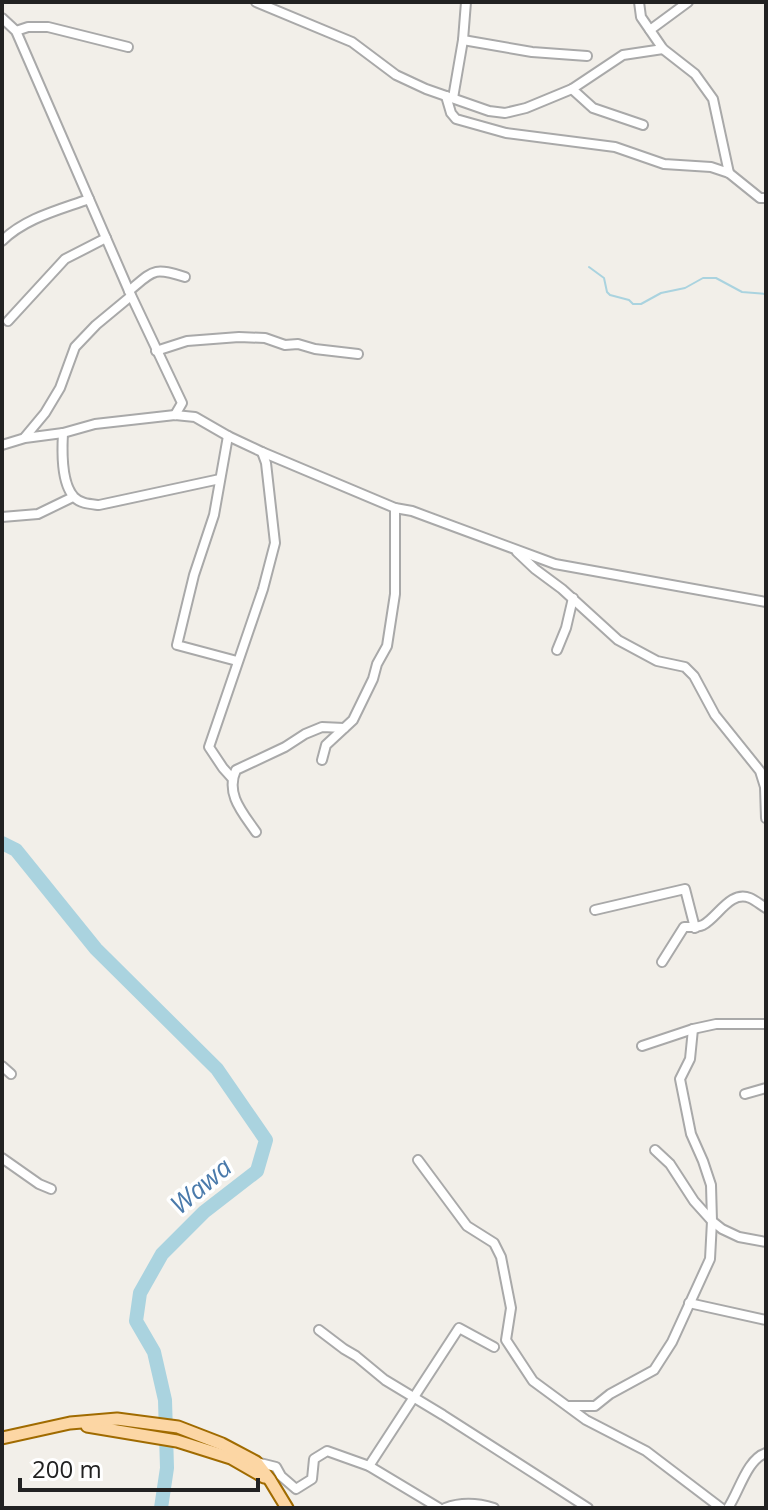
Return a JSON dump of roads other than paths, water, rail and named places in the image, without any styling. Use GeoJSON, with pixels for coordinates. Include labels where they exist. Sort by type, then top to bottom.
{"type":"FeatureCollection","features":[{"type":"Feature","properties":{"kind":"main road"},"geometry":{"type":"LineString","coordinates":[[2,1438],[70,1423],[117,1419],[162,1431],[177,1441],[231,1458],[270,1480]]}},
{"type":"Feature","properties":{"kind":"main road"},"geometry":{"type":"LineString","coordinates":[[162,1431],[178,1427],[222,1444],[256,1462],[287,1508]]}},
{"type":"Feature","properties":{"kind":"street"},"geometry":{"type":"LineString","coordinates":[[256,2],[352,42],[396,75],[489,111],[505,113],[572,89],[623,55],[663,49]]}},
{"type":"Feature","properties":{"kind":"street"},"geometry":{"type":"LineString","coordinates":[[466,2],[463,40],[449,97],[451,113],[456,119],[506,133],[615,147],[664,164],[711,167],[729,173],[760,198],[766,198]]}},
{"type":"Feature","properties":{"kind":"street"},"geometry":{"type":"LineString","coordinates":[[639,2],[641,17],[663,49],[695,74],[713,99],[729,173]]}},
{"type":"Feature","properties":{"kind":"street"},"geometry":{"type":"LineString","coordinates":[[650,30],[688,2]]}},
{"type":"Feature","properties":{"kind":"street"},"geometry":{"type":"LineString","coordinates":[[2,18],[16,31],[156,351],[182,403],[195,417],[262,452],[395,508],[412,511],[555,564],[766,602]]}},
{"type":"Feature","properties":{"kind":"street"},"geometry":{"type":"LineString","coordinates":[[16,31],[28,27],[48,27],[128,47]]}},
{"type":"Feature","properties":{"kind":"street"},"geometry":{"type":"LineString","coordinates":[[463,40],[532,52],[587,56]]}},
{"type":"Feature","properties":{"kind":"street"},"geometry":{"type":"LineString","coordinates":[[572,89],[593,108],[643,125]]}},
{"type":"Feature","properties":{"kind":"street"},"geometry":{"type":"LineString","coordinates":[[2,241],[31,220],[89,199]]}},
{"type":"Feature","properties":{"kind":"street"},"geometry":{"type":"LineString","coordinates":[[8,321],[65,259],[106,238]]}},
{"type":"Feature","properties":{"kind":"street"},"geometry":{"type":"LineString","coordinates":[[25,438],[60,388],[75,347],[96,325],[150,274],[160,269],[185,277]]}},
{"type":"Feature","properties":{"kind":"street"},"geometry":{"type":"LineString","coordinates":[[156,351],[187,341],[265,338],[285,345],[298,344],[358,354]]}},
{"type":"Feature","properties":{"kind":"street"},"geometry":{"type":"LineString","coordinates":[[175,415],[182,403]]}},
{"type":"Feature","properties":{"kind":"street"},"geometry":{"type":"LineString","coordinates":[[2,445],[95,424],[175,415],[195,417]]}},
{"type":"Feature","properties":{"kind":"street"},"geometry":{"type":"LineString","coordinates":[[63,433],[61,453],[66,479],[73,497],[84,503],[99,505],[220,479]]}},
{"type":"Feature","properties":{"kind":"street"},"geometry":{"type":"LineString","coordinates":[[228,436],[214,515],[194,575],[177,645],[237,661]]}},
{"type":"Feature","properties":{"kind":"street"},"geometry":{"type":"LineString","coordinates":[[232,778],[209,747],[263,589],[275,543],[266,463],[262,452]]}},
{"type":"Feature","properties":{"kind":"street"},"geometry":{"type":"LineString","coordinates":[[2,517],[38,514],[73,497]]}},
{"type":"Feature","properties":{"kind":"street"},"geometry":{"type":"LineString","coordinates":[[322,760],[326,745],[353,720],[387,646],[395,594],[395,508]]}},
{"type":"Feature","properties":{"kind":"street"},"geometry":{"type":"LineString","coordinates":[[514,549],[618,640],[657,661],[685,667],[694,676],[715,715],[760,771],[765,787],[766,818]]}},
{"type":"Feature","properties":{"kind":"street"},"geometry":{"type":"LineString","coordinates":[[557,650],[573,598]]}},
{"type":"Feature","properties":{"kind":"street"},"geometry":{"type":"LineString","coordinates":[[256,832],[236,803],[232,791],[232,778],[236,770],[322,727],[344,728]]}},
{"type":"Feature","properties":{"kind":"street"},"geometry":{"type":"LineString","coordinates":[[595,910],[685,889],[695,928]]}},
{"type":"Feature","properties":{"kind":"street"},"geometry":{"type":"LineString","coordinates":[[662,962],[684,927],[695,928],[706,924],[739,896],[750,898],[766,908]]}},
{"type":"Feature","properties":{"kind":"street"},"geometry":{"type":"LineString","coordinates":[[642,1046],[716,1024],[766,1024]]}},
{"type":"Feature","properties":{"kind":"street"},"geometry":{"type":"LineString","coordinates":[[567,1406],[595,1406],[610,1394],[654,1370],[672,1342],[710,1259],[711,1185],[691,1134],[680,1079],[690,1059],[693,1029]]}},
{"type":"Feature","properties":{"kind":"street"},"geometry":{"type":"LineString","coordinates":[[2,1066],[11,1074]]}},
{"type":"Feature","properties":{"kind":"street"},"geometry":{"type":"LineString","coordinates":[[745,1094],[766,1088]]}},
{"type":"Feature","properties":{"kind":"street"},"geometry":{"type":"LineString","coordinates":[[655,1150],[670,1164],[694,1201],[712,1221],[739,1237],[766,1242]]}},
{"type":"Feature","properties":{"kind":"street"},"geometry":{"type":"LineString","coordinates":[[2,1158],[51,1189]]}},
{"type":"Feature","properties":{"kind":"street"},"geometry":{"type":"LineString","coordinates":[[418,1160],[467,1226],[494,1243],[501,1257],[511,1308],[506,1340],[533,1381],[608,1433],[646,1451],[721,1508]]}},
{"type":"Feature","properties":{"kind":"street"},"geometry":{"type":"LineString","coordinates":[[689,1303],[766,1320]]}},
{"type":"Feature","properties":{"kind":"street"},"geometry":{"type":"LineString","coordinates":[[369,1466],[459,1328],[494,1347]]}},
{"type":"Feature","properties":{"kind":"street"},"geometry":{"type":"LineString","coordinates":[[319,1330],[385,1380],[588,1508]]}},
{"type":"Feature","properties":{"kind":"street"},"geometry":{"type":"LineString","coordinates":[[256,1462],[276,1467],[296,1489],[312,1479],[314,1459],[327,1451],[369,1466],[442,1508],[471,1503],[494,1508]]}},
{"type":"Feature","properties":{"kind":"street"},"geometry":{"type":"LineString","coordinates":[[728,1508],[747,1470],[758,1455],[766,1453]]}},
{"type":"Feature","properties":{"kind":"waterway"},"geometry":{"type":"LineString","coordinates":[[589,267],[604,278],[610,295],[633,304],[685,288],[703,278],[716,278],[742,292],[766,294]]}},
{"type":"Feature","properties":{"kind":"waterway","name":"Wawa"},"geometry":{"type":"LineString","coordinates":[[2,843],[16,850],[96,949],[217,1069],[266,1140],[257,1171],[204,1212],[162,1254],[140,1293],[136,1321],[154,1352],[165,1400],[167,1468],[161,1508]]}}]}
